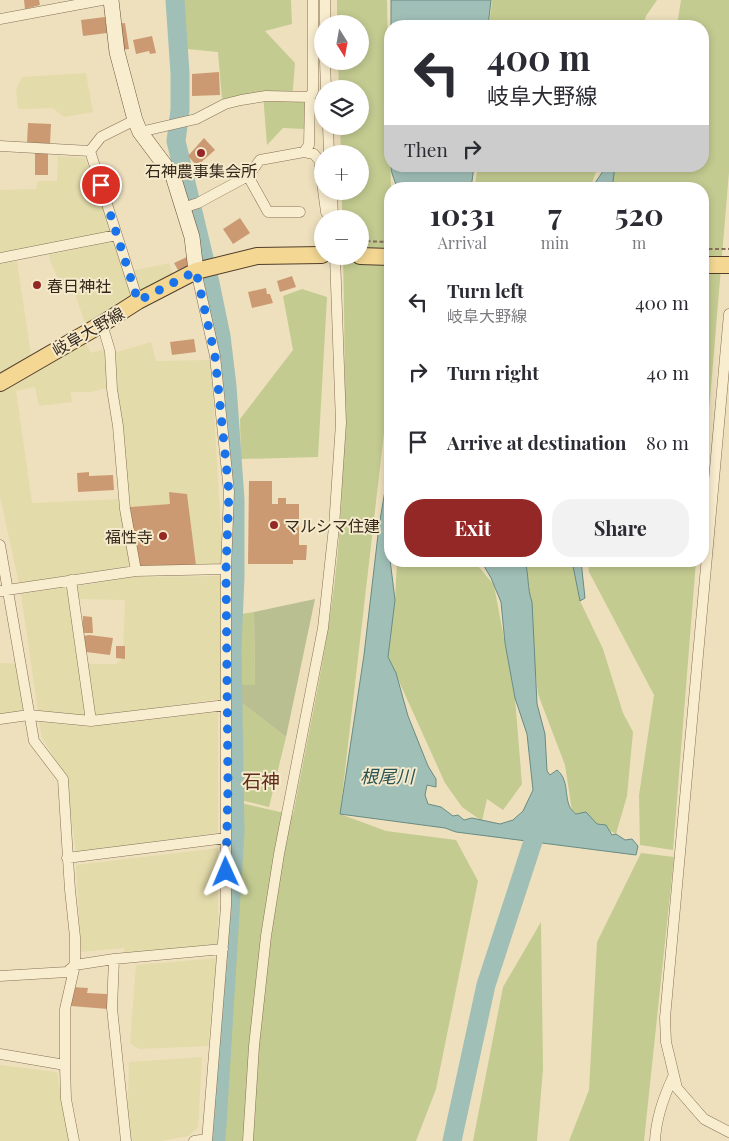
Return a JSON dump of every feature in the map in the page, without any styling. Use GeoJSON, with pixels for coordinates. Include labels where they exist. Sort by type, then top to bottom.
{"type":"FeatureCollection","features":[{"type":"Feature","properties":{"kind":"main road"},"geometry":{"type":"LineString","coordinates":[[111,0],[117,52],[138,126],[173,176],[185,207],[192,237],[203,268]]}},
{"type":"Feature","properties":{"kind":"main road","name":"岐阜大野線"},"geometry":{"type":"LineString","coordinates":[[0,382],[102,324],[138,301],[203,268],[257,256],[314,255]]}},
{"type":"Feature","properties":{"kind":"main road"},"geometry":{"type":"LineString","coordinates":[[369,256],[384,257]]}},
{"type":"Feature","properties":{"kind":"street"},"geometry":{"type":"LineString","coordinates":[[1,16],[102,0]]}},
{"type":"Feature","properties":{"kind":"street"},"geometry":{"type":"LineString","coordinates":[[304,152],[309,145],[310,97],[313,90],[313,0]]}},
{"type":"Feature","properties":{"kind":"street"},"geometry":{"type":"LineString","coordinates":[[325,0],[325,15]]}},
{"type":"Feature","properties":{"kind":"street"},"geometry":{"type":"LineString","coordinates":[[90,151],[100,137],[138,126],[196,119],[225,104],[241,100],[266,96],[310,97]]}},
{"type":"Feature","properties":{"kind":"street"},"geometry":{"type":"LineString","coordinates":[[0,146],[90,151]]}},
{"type":"Feature","properties":{"kind":"street"},"geometry":{"type":"LineString","coordinates":[[90,151],[138,301]]}},
{"type":"Feature","properties":{"kind":"street"},"geometry":{"type":"LineString","coordinates":[[185,207],[198,203],[248,176],[260,160],[304,152],[314,154],[319,160],[326,210]]}},
{"type":"Feature","properties":{"kind":"street"},"geometry":{"type":"LineString","coordinates":[[248,176],[268,212],[300,212]]}},
{"type":"Feature","properties":{"kind":"street"},"geometry":{"type":"LineString","coordinates":[[0,258],[117,235]]}},
{"type":"Feature","properties":{"kind":"street"},"geometry":{"type":"LineString","coordinates":[[248,1141],[254,1046],[266,936],[279,854],[323,628],[334,527],[341,423],[335,265]]}},
{"type":"Feature","properties":{"kind":"street"},"geometry":{"type":"LineString","coordinates":[[194,1141],[207,1140],[226,906],[228,786],[226,570],[228,483],[215,356],[203,268]]}},
{"type":"Feature","properties":{"kind":"street"},"geometry":{"type":"LineString","coordinates":[[709,534],[729,314]]}},
{"type":"Feature","properties":{"kind":"street"},"geometry":{"type":"LineString","coordinates":[[102,324],[110,351],[125,509],[136,571]]}},
{"type":"Feature","properties":{"kind":"street"},"geometry":{"type":"LineString","coordinates":[[0,545],[4,590],[34,741],[63,779],[75,937],[75,965],[65,1009],[66,1099],[74,1141]]}},
{"type":"Feature","properties":{"kind":"street"},"geometry":{"type":"LineString","coordinates":[[706,567],[665,1018],[666,1042],[677,1088],[704,1119],[729,1132]]}},
{"type":"Feature","properties":{"kind":"street"},"geometry":{"type":"LineString","coordinates":[[4,590],[136,571],[226,570]]}},
{"type":"Feature","properties":{"kind":"street"},"geometry":{"type":"LineString","coordinates":[[71,580],[91,721]]}},
{"type":"Feature","properties":{"kind":"street"},"geometry":{"type":"LineString","coordinates":[[0,719],[29,715],[91,721],[226,705]]}},
{"type":"Feature","properties":{"kind":"street"},"geometry":{"type":"LineString","coordinates":[[68,858],[226,838]]}},
{"type":"Feature","properties":{"kind":"street"},"geometry":{"type":"LineString","coordinates":[[0,976],[67,972],[75,965],[114,959],[223,949]]}},
{"type":"Feature","properties":{"kind":"street"},"geometry":{"type":"LineString","coordinates":[[114,959],[112,1008],[126,1141]]}},
{"type":"Feature","properties":{"kind":"street"},"geometry":{"type":"LineString","coordinates":[[0,1054],[65,1065]]}},
{"type":"Feature","properties":{"kind":"street"},"geometry":{"type":"LineString","coordinates":[[655,1141],[656,1129],[667,1089],[673,1077]]}},
{"type":"Feature","properties":{"kind":"path"},"geometry":{"type":"LineString","coordinates":[[369,241],[384,242]]}},
{"type":"Feature","properties":{"kind":"path"},"geometry":{"type":"LineString","coordinates":[[709,249],[729,249]]}},
{"type":"Feature","properties":{"kind":"shaded area"},"geometry":{"type":"Polygon","coordinates":[[[86,73],[93,112],[64,117],[53,108],[18,109],[16,89],[22,77],[86,73]]]}},
{"type":"Feature","properties":{"kind":"shaded area"},"geometry":{"type":"Polygon","coordinates":[[[58,156],[85,158],[111,229],[108,232],[0,253],[0,190],[36,189],[38,181],[57,181],[58,156]]]}},
{"type":"Feature","properties":{"kind":"shaded area"},"geometry":{"type":"Polygon","coordinates":[[[115,241],[131,298],[85,323],[71,282],[61,286],[48,255],[115,241]]]}},
{"type":"Feature","properties":{"kind":"shaded area"},"geometry":{"type":"Polygon","coordinates":[[[17,261],[31,355],[0,373],[0,264],[17,261]]]}},
{"type":"Feature","properties":{"kind":"shaded area"},"geometry":{"type":"Polygon","coordinates":[[[169,263],[173,275],[139,293],[131,271],[169,263]]]}},
{"type":"Feature","properties":{"kind":"shaded area"},"geometry":{"type":"Polygon","coordinates":[[[84,340],[91,353],[104,349],[110,387],[91,392],[71,392],[72,402],[39,406],[35,387],[16,391],[32,503],[121,499],[131,562],[127,567],[19,583],[0,497],[0,393],[84,340]]]}},
{"type":"Feature","properties":{"kind":"shaded area"},"geometry":{"type":"Polygon","coordinates":[[[151,342],[156,361],[211,360],[223,566],[196,565],[187,494],[170,492],[170,504],[130,507],[114,353],[151,342]]]}},
{"type":"Feature","properties":{"kind":"shaded area"},"geometry":{"type":"Polygon","coordinates":[[[222,576],[221,699],[94,716],[86,664],[116,664],[123,658],[125,600],[77,599],[77,586],[133,577],[222,576]]]}},
{"type":"Feature","properties":{"kind":"shaded area"},"geometry":{"type":"Polygon","coordinates":[[[67,587],[86,714],[84,717],[38,711],[21,594],[67,587]]]}},
{"type":"Feature","properties":{"kind":"shaded area"},"geometry":{"type":"Polygon","coordinates":[[[0,663],[19,664],[24,710],[22,713],[0,716],[0,663]]]}},
{"type":"Feature","properties":{"kind":"shaded area"},"geometry":{"type":"Polygon","coordinates":[[[218,712],[218,833],[76,852],[65,775],[42,738],[39,722],[90,727],[218,712]]]}},
{"type":"Feature","properties":{"kind":"shaded area"},"geometry":{"type":"Polygon","coordinates":[[[218,848],[218,944],[125,954],[124,948],[81,952],[76,865],[218,848]]]}},
{"type":"Feature","properties":{"kind":"shaded area"},"geometry":{"type":"Polygon","coordinates":[[[217,958],[208,1046],[139,1049],[130,1043],[136,965],[217,958]]]}},
{"type":"Feature","properties":{"kind":"shaded area"},"geometry":{"type":"Polygon","coordinates":[[[202,1057],[198,1128],[188,1136],[161,1141],[134,1141],[127,1137],[129,1062],[202,1057]]]}},
{"type":"Feature","properties":{"kind":"shaded area"},"geometry":{"type":"Polygon","coordinates":[[[0,1065],[57,1072],[69,1141],[0,1141],[0,1065]]]}},
{"type":"Feature","properties":{"kind":"green space"},"geometry":{"type":"Polygon","coordinates":[[[183,0],[291,0],[292,24],[265,31],[295,63],[292,100],[306,103],[304,129],[283,128],[267,145],[263,94],[222,99],[218,52],[187,49],[183,0]]]}},
{"type":"Feature","properties":{"kind":"green space"},"geometry":{"type":"Polygon","coordinates":[[[337,0],[387,0],[387,20],[384,20],[384,172],[391,172],[391,182],[384,182],[384,433],[340,814],[386,831],[456,840],[478,881],[436,1089],[416,1141],[217,1141],[232,970],[241,803],[293,815],[333,597],[342,491],[345,356],[343,265],[369,265],[369,210],[342,210],[342,200],[369,200],[369,145],[341,145],[340,135],[369,135],[369,80],[339,80],[338,70],[369,70],[369,15],[337,15],[337,0]]]}},
{"type":"Feature","properties":{"kind":"green space"},"geometry":{"type":"Polygon","coordinates":[[[492,0],[657,0],[645,20],[490,20],[492,0]]]}},
{"type":"Feature","properties":{"kind":"green space"},"geometry":{"type":"Polygon","coordinates":[[[681,0],[729,0],[729,172],[709,411],[709,182],[610,182],[613,172],[709,172],[709,20],[678,20],[681,0]]]}},
{"type":"Feature","properties":{"kind":"green space"},"geometry":{"type":"Polygon","coordinates":[[[477,172],[596,172],[592,182],[475,182],[477,172]]]}},
{"type":"Feature","properties":{"kind":"green space"},"geometry":{"type":"Polygon","coordinates":[[[302,289],[327,297],[318,457],[241,459],[240,419],[293,350],[283,296],[302,289]]]}},
{"type":"Feature","properties":{"kind":"green space"},"geometry":{"type":"Polygon","coordinates":[[[397,567],[479,567],[494,585],[515,698],[522,784],[503,810],[487,799],[482,821],[462,807],[445,783],[388,657],[397,567]]]}},
{"type":"Feature","properties":{"kind":"green space"},"geometry":{"type":"Polygon","coordinates":[[[524,567],[577,567],[580,601],[603,649],[623,713],[633,732],[627,796],[616,834],[572,811],[565,765],[538,694],[524,567]]]}},
{"type":"Feature","properties":{"kind":"green space"},"geometry":{"type":"Polygon","coordinates":[[[589,567],[696,567],[673,850],[640,845],[639,795],[654,695],[589,572],[589,567]]]}},
{"type":"Feature","properties":{"kind":"green space"},"geometry":{"type":"Polygon","coordinates":[[[315,599],[286,737],[238,700],[238,685],[255,685],[254,612],[315,599]]]}},
{"type":"Feature","properties":{"kind":"green space"},"geometry":{"type":"Polygon","coordinates":[[[254,612],[255,686],[238,700],[286,737],[269,807],[236,799],[235,615],[254,612]]]}},
{"type":"Feature","properties":{"kind":"green space"},"geometry":{"type":"Polygon","coordinates":[[[641,853],[674,857],[644,1141],[569,1141],[589,1090],[597,942],[641,853]]]}},
{"type":"Feature","properties":{"kind":"green space"},"geometry":{"type":"Polygon","coordinates":[[[541,922],[543,1069],[537,1141],[473,1141],[503,987],[541,922]]]}},
{"type":"Feature","properties":{"kind":"water"},"geometry":{"type":"Polygon","coordinates":[[[391,0],[491,0],[489,20],[391,20],[391,0]]]}},
{"type":"Feature","properties":{"kind":"water"},"geometry":{"type":"Polygon","coordinates":[[[473,172],[472,182],[395,182],[392,173],[473,172]]]}},
{"type":"Feature","properties":{"kind":"water"},"geometry":{"type":"Polygon","coordinates":[[[602,172],[614,172],[613,182],[596,182],[602,172]]]}},
{"type":"Feature","properties":{"kind":"water"},"geometry":{"type":"Polygon","coordinates":[[[384,496],[384,567],[391,567],[395,600],[388,657],[396,673],[408,716],[428,766],[436,779],[436,787],[427,785],[425,795],[428,804],[441,807],[453,816],[458,815],[464,820],[472,818],[500,824],[513,820],[523,811],[533,790],[527,734],[515,698],[505,643],[501,602],[485,567],[526,567],[532,602],[537,704],[545,734],[547,771],[550,775],[557,770],[562,775],[571,810],[576,814],[586,812],[597,824],[606,825],[612,835],[616,834],[625,840],[632,839],[638,846],[636,855],[456,832],[445,828],[340,814],[364,655],[384,496]]]}},
{"type":"Feature","properties":{"kind":"water"},"geometry":{"type":"Polygon","coordinates":[[[573,567],[582,567],[585,598],[580,601],[573,567]]]}},
{"type":"Feature","properties":{"kind":"building"},"geometry":{"type":"Polygon","coordinates":[[[24,0],[39,0],[40,5],[25,9],[24,0]]]}},
{"type":"Feature","properties":{"kind":"building"},"geometry":{"type":"Polygon","coordinates":[[[105,17],[107,33],[83,36],[81,20],[105,17]]]}},
{"type":"Feature","properties":{"kind":"building"},"geometry":{"type":"Polygon","coordinates":[[[125,23],[129,49],[121,50],[117,24],[125,23]]]}},
{"type":"Feature","properties":{"kind":"building"},"geometry":{"type":"Polygon","coordinates":[[[152,36],[156,53],[150,54],[149,51],[136,54],[133,40],[152,36]]]}},
{"type":"Feature","properties":{"kind":"building"},"geometry":{"type":"Polygon","coordinates":[[[219,72],[220,95],[192,96],[192,74],[219,72]]]}},
{"type":"Feature","properties":{"kind":"building"},"geometry":{"type":"Polygon","coordinates":[[[28,123],[51,124],[50,144],[27,143],[28,123]]]}},
{"type":"Feature","properties":{"kind":"building","name":"石神農事集会所"},"geometry":{"type":"Polygon","coordinates":[[[204,138],[215,150],[197,166],[188,156],[204,138]]]}},
{"type":"Feature","properties":{"kind":"building"},"geometry":{"type":"Polygon","coordinates":[[[35,151],[48,151],[48,175],[35,175],[35,151]]]}},
{"type":"Feature","properties":{"kind":"building"},"geometry":{"type":"Polygon","coordinates":[[[240,218],[250,233],[233,244],[223,229],[240,218]]]}},
{"type":"Feature","properties":{"kind":"building"},"geometry":{"type":"Polygon","coordinates":[[[187,257],[191,264],[178,270],[174,263],[187,257]]]}},
{"type":"Feature","properties":{"kind":"building"},"geometry":{"type":"Polygon","coordinates":[[[292,276],[296,287],[280,292],[277,281],[292,276]]]}},
{"type":"Feature","properties":{"kind":"building"},"geometry":{"type":"Polygon","coordinates":[[[266,288],[267,294],[270,294],[273,303],[252,308],[248,292],[266,288]]]}},
{"type":"Feature","properties":{"kind":"building"},"geometry":{"type":"Polygon","coordinates":[[[194,339],[196,352],[172,355],[170,342],[194,339]]]}},
{"type":"Feature","properties":{"kind":"building"},"geometry":{"type":"Polygon","coordinates":[[[89,472],[89,476],[113,475],[114,490],[78,492],[77,473],[89,472]]]}},
{"type":"Feature","properties":{"kind":"building","name":"マルシマ住建"},"geometry":{"type":"Polygon","coordinates":[[[249,481],[272,481],[272,504],[278,504],[278,498],[286,498],[286,504],[299,504],[299,545],[307,545],[306,560],[293,560],[293,564],[248,564],[249,481]]]}},
{"type":"Feature","properties":{"kind":"building","name":"福性寺"},"geometry":{"type":"Polygon","coordinates":[[[169,492],[187,494],[196,565],[139,567],[130,507],[170,504],[169,492]]]}},
{"type":"Feature","properties":{"kind":"building"},"geometry":{"type":"Polygon","coordinates":[[[83,616],[92,617],[93,633],[82,633],[83,616]]]}},
{"type":"Feature","properties":{"kind":"building"},"geometry":{"type":"Polygon","coordinates":[[[84,636],[113,638],[110,655],[86,652],[84,650],[84,636]]]}},
{"type":"Feature","properties":{"kind":"building"},"geometry":{"type":"Polygon","coordinates":[[[116,646],[125,646],[125,659],[116,658],[116,646]]]}},
{"type":"Feature","properties":{"kind":"building"},"geometry":{"type":"Polygon","coordinates":[[[72,987],[88,988],[87,993],[107,994],[108,1009],[71,1006],[72,987]]]}},
{"type":"Feature","properties":{"kind":"waterway"},"geometry":{"type":"LineString","coordinates":[[175,0],[180,73],[180,110],[176,141],[221,336],[227,386],[235,500],[235,576],[232,648],[235,832],[216,1141]]}},
{"type":"Feature","properties":{"kind":"waterway","name":"根尾川"},"geometry":{"type":"LineString","coordinates":[[452,1141],[486,985],[541,817]]}},
{"type":"Feature","properties":{"kind":"place","name":"石神農事集会所"},"geometry":{"type":"Point","coordinates":[201,153]}},
{"type":"Feature","properties":{"kind":"place","name":"春日神社"},"geometry":{"type":"Point","coordinates":[37,285]}},
{"type":"Feature","properties":{"kind":"place","name":"マルシマ住建"},"geometry":{"type":"Point","coordinates":[274,525]}},
{"type":"Feature","properties":{"kind":"place","name":"福性寺"},"geometry":{"type":"Point","coordinates":[163,536]}},
{"type":"Feature","properties":{"kind":"district","name":"石神"},"geometry":{"type":"Point","coordinates":[261,780]}},
{"type":"Feature","properties":{"kind":"route"},"geometry":{"type":"LineString","coordinates":[[101,185],[138,301],[196,271],[215,356],[229,492],[226,570],[228,786],[226,872]]}}]}
